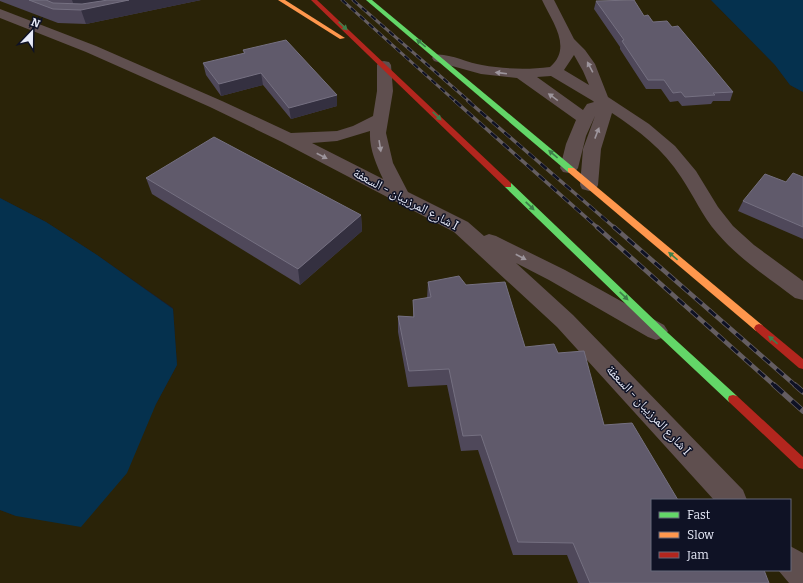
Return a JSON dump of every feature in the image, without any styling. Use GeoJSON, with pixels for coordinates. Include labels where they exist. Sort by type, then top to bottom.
{"type":"FeatureCollection","features":[{"type":"Feature","properties":{"kind":"main road"},"geometry":{"type":"LineString","coordinates":[[281,0],[380,61]]}},
{"type":"Feature","properties":{"kind":"main road"},"geometry":{"type":"LineString","coordinates":[[314,0],[380,61],[665,336],[803,464]]}},
{"type":"Feature","properties":{"kind":"main road"},"geometry":{"type":"LineString","coordinates":[[369,0],[803,365]]}},
{"type":"Feature","properties":{"kind":"main road"},"geometry":{"type":"LineString","coordinates":[[385,0],[395,22]]}},
{"type":"Feature","properties":{"kind":"street"},"geometry":{"type":"LineString","coordinates":[[548,0],[568,41],[585,58],[591,68],[603,105],[603,115],[592,150],[589,167],[589,185]]}},
{"type":"Feature","properties":{"kind":"street","name":"شارع المرزيبان - السعفة I"},"geometry":{"type":"LineString","coordinates":[[0,12],[144,72],[288,138],[461,227],[528,286],[564,322],[732,499]]}},
{"type":"Feature","properties":{"kind":"street"},"geometry":{"type":"LineString","coordinates":[[554,71],[565,60],[568,53],[568,41]]}},
{"type":"Feature","properties":{"kind":"street"},"geometry":{"type":"LineString","coordinates":[[439,58],[485,70],[522,74],[554,71],[640,125],[669,150],[692,179],[707,206],[727,232],[740,244],[803,292]]}},
{"type":"Feature","properties":{"kind":"street"},"geometry":{"type":"LineString","coordinates":[[380,61],[385,91],[378,133],[383,158],[401,196]]}},
{"type":"Feature","properties":{"kind":"street"},"geometry":{"type":"LineString","coordinates":[[522,74],[585,119]]}},
{"type":"Feature","properties":{"kind":"street"},"geometry":{"type":"LineString","coordinates":[[569,168],[575,142],[585,119],[591,109],[601,100]]}},
{"type":"Feature","properties":{"kind":"street"},"geometry":{"type":"LineString","coordinates":[[288,138],[326,138],[342,136],[357,131],[380,118]]}},
{"type":"Feature","properties":{"kind":"street"},"geometry":{"type":"LineString","coordinates":[[461,227],[563,279],[665,336]]}},
{"type":"Feature","properties":{"kind":"street"},"geometry":{"type":"LineString","coordinates":[[791,562],[803,575]]}},
{"type":"Feature","properties":{"kind":"sand"},"geometry":{"type":"Polygon","coordinates":[[[0,0],[711,0],[775,65],[790,85],[803,92],[803,583],[0,583],[0,510],[16,516],[156,404],[177,365],[173,308],[97,255],[46,222],[0,198],[0,0]]]}},
{"type":"Feature","properties":{"kind":"water"},"geometry":{"type":"Polygon","coordinates":[[[711,0],[803,0],[803,92],[790,85],[775,65],[711,0]]]}},
{"type":"Feature","properties":{"kind":"water"},"geometry":{"type":"Polygon","coordinates":[[[0,198],[46,222],[97,255],[173,309],[177,365],[156,404],[127,473],[81,527],[16,516],[0,510],[0,198]]]}},
{"type":"Feature","properties":{"kind":"building"},"geometry":{"type":"Polygon","coordinates":[[[29,0],[46,0],[53,3],[82,4],[108,0],[129,0],[81,10],[53,9],[29,0]]]}},
{"type":"Feature","properties":{"kind":"building"},"geometry":{"type":"Polygon","coordinates":[[[634,0],[644,16],[648,15],[653,22],[667,21],[672,27],[678,26],[733,92],[685,97],[681,92],[673,93],[664,80],[648,80],[622,41],[624,40],[596,1],[634,0]]]}},
{"type":"Feature","properties":{"kind":"building"},"geometry":{"type":"Polygon","coordinates":[[[286,40],[337,95],[289,108],[261,73],[219,84],[203,63],[245,53],[243,50],[286,40]]]}},
{"type":"Feature","properties":{"kind":"building"},"geometry":{"type":"Polygon","coordinates":[[[214,137],[361,215],[298,269],[146,178],[214,137]]]}},
{"type":"Feature","properties":{"kind":"building"},"geometry":{"type":"Polygon","coordinates":[[[793,173],[803,177],[803,227],[743,201],[765,174],[786,182],[793,173]]]}},
{"type":"Feature","properties":{"kind":"building"},"geometry":{"type":"Polygon","coordinates":[[[459,276],[466,285],[505,282],[525,347],[554,344],[558,353],[584,351],[604,425],[632,423],[677,499],[651,499],[651,571],[764,571],[769,583],[590,583],[573,543],[518,542],[481,435],[463,436],[449,369],[409,371],[398,316],[414,317],[413,300],[431,297],[428,282],[459,276]]]}},
{"type":"Feature","properties":{"kind":"railway"},"geometry":{"type":"LineString","coordinates":[[342,0],[456,102]]}},
{"type":"Feature","properties":{"kind":"railway"},"geometry":{"type":"LineString","coordinates":[[353,0],[470,102]]}},
{"type":"Feature","properties":{"kind":"railway"},"geometry":{"type":"LineString","coordinates":[[455,101],[598,228]]}},
{"type":"Feature","properties":{"kind":"railway"},"geometry":{"type":"LineString","coordinates":[[468,101],[615,228]]}},
{"type":"Feature","properties":{"kind":"railway"},"geometry":{"type":"LineString","coordinates":[[597,227],[775,386]]}},
{"type":"Feature","properties":{"kind":"railway"},"geometry":{"type":"LineString","coordinates":[[614,227],[796,386]]}},
{"type":"Feature","properties":{"kind":"railway"},"geometry":{"type":"LineString","coordinates":[[774,385],[803,411]]}},
{"type":"Feature","properties":{"kind":"railway"},"geometry":{"type":"LineString","coordinates":[[795,385],[803,392]]}},
{"type":"Feature","properties":{"kind":"traffic: fast"},"geometry":{"type":"LineString","coordinates":[[369,0],[571,170]]}},
{"type":"Feature","properties":{"kind":"traffic: fast"},"geometry":{"type":"LineString","coordinates":[[508,185],[665,336],[733,399]]}},
{"type":"Feature","properties":{"kind":"traffic: slow"},"geometry":{"type":"LineString","coordinates":[[281,0],[342,38]]}},
{"type":"Feature","properties":{"kind":"traffic: slow"},"geometry":{"type":"LineString","coordinates":[[571,170],[759,328]]}},
{"type":"Feature","properties":{"kind":"traffic: jam"},"geometry":{"type":"LineString","coordinates":[[314,0],[508,185]]}},
{"type":"Feature","properties":{"kind":"traffic: jam"},"geometry":{"type":"LineString","coordinates":[[759,328],[803,365]]}},
{"type":"Feature","properties":{"kind":"traffic: jam"},"geometry":{"type":"LineString","coordinates":[[733,399],[803,464]]}}]}
